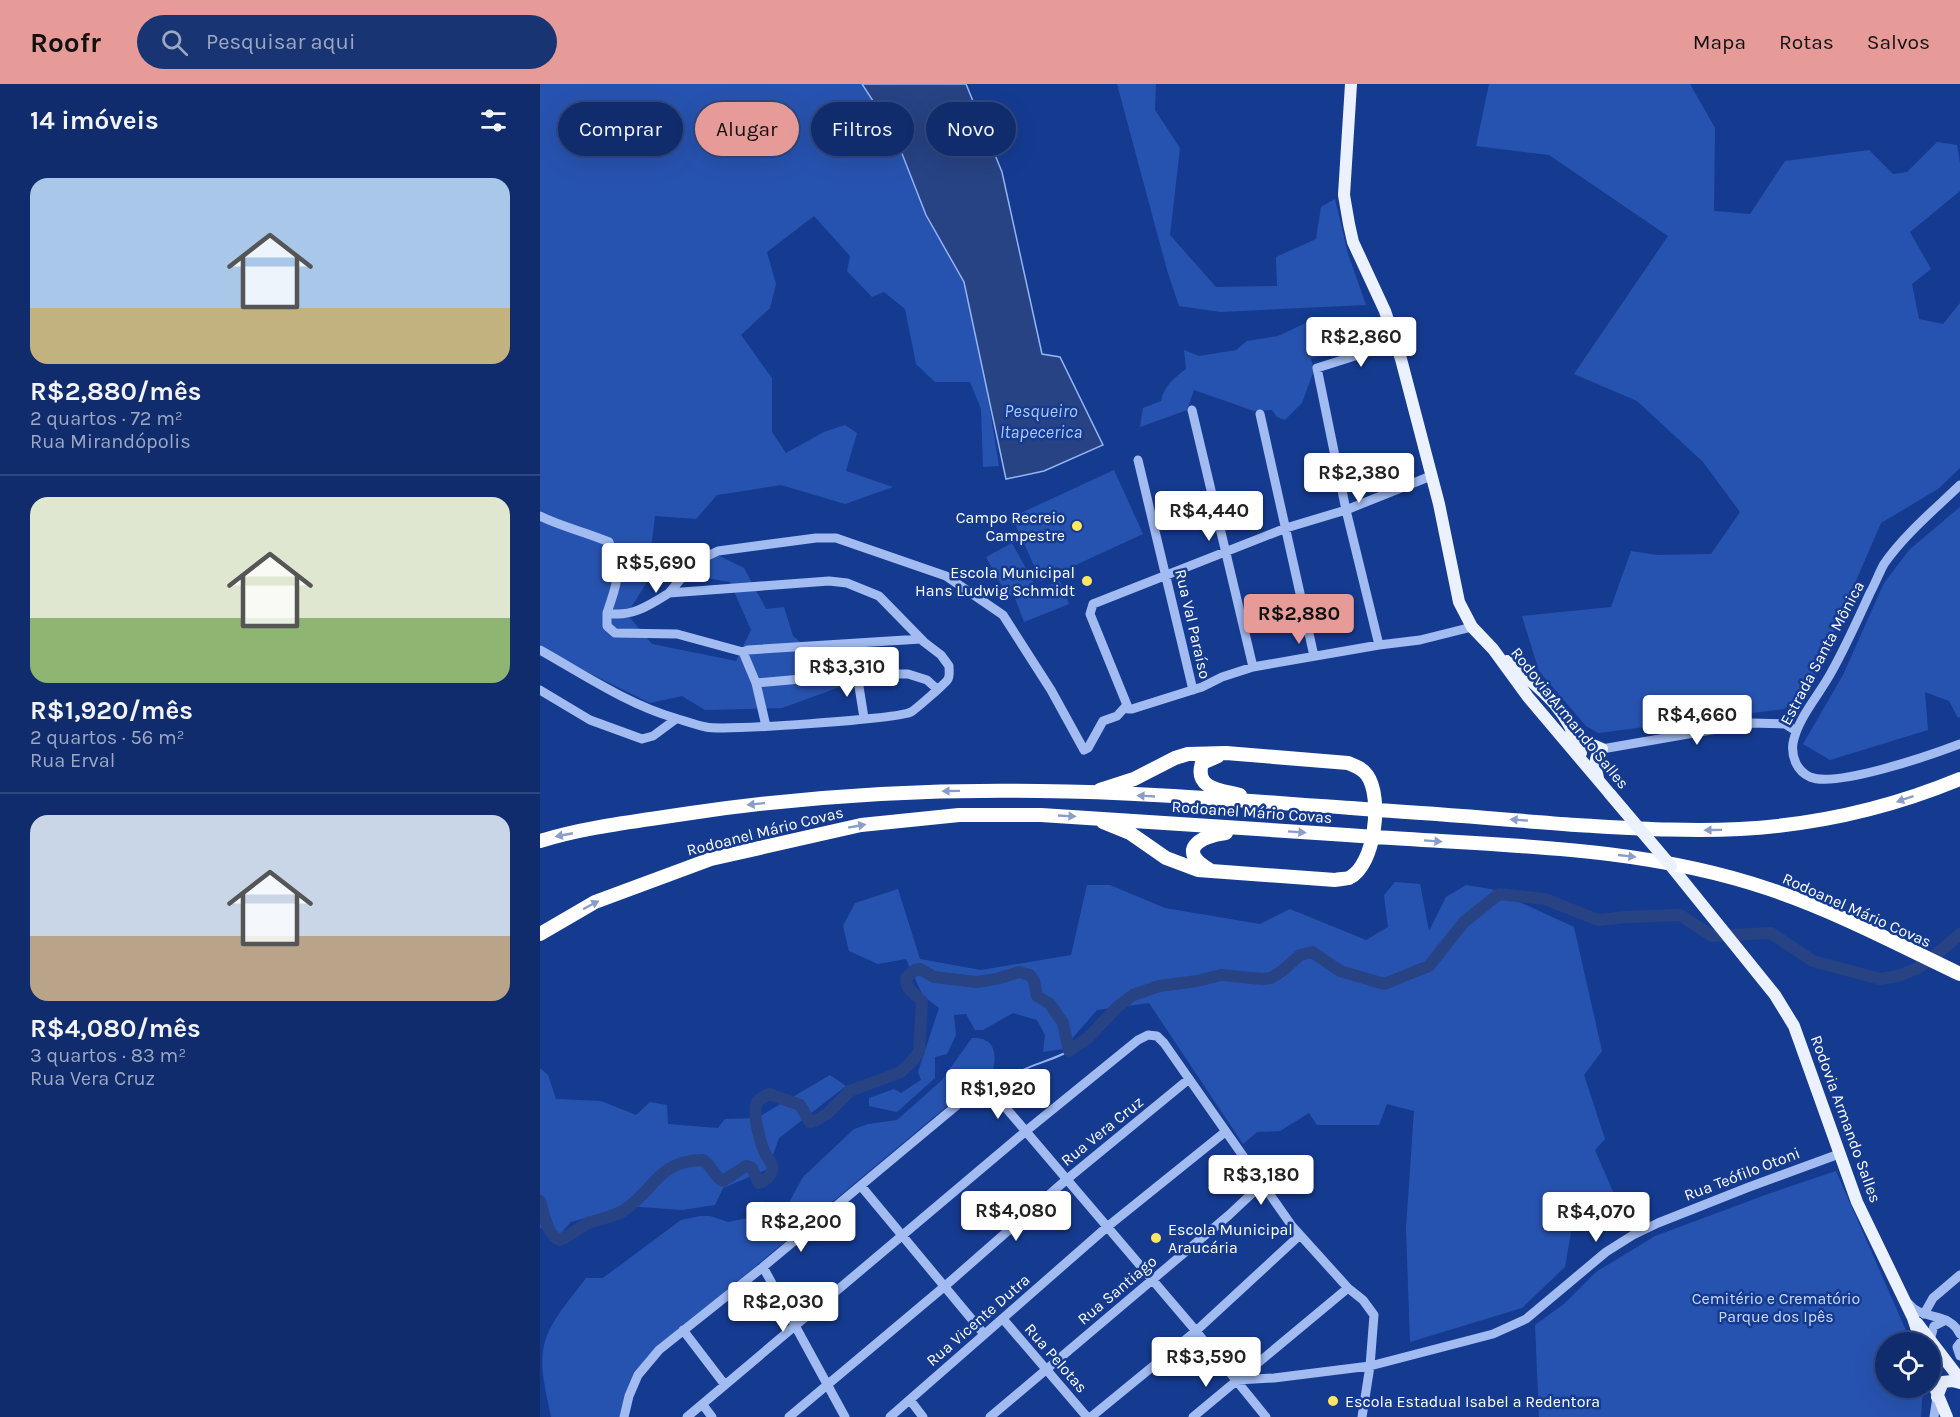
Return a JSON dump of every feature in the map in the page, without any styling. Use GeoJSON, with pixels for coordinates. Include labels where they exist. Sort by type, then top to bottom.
{"type":"FeatureCollection","features":[{"type":"Feature","properties":{"kind":"highway"},"geometry":{"type":"LineString","coordinates":[[1226,753],[1202,763],[1200,771],[1205,784],[1215,789],[1271,803]]}},
{"type":"Feature","properties":{"kind":"highway"},"geometry":{"type":"LineString","coordinates":[[1092,793],[1134,779],[1175,758],[1188,754],[1226,753],[1337,761],[1358,767],[1369,779],[1375,800],[1371,849],[1356,872],[1349,878],[1335,880],[1211,872],[1187,867],[1166,858],[1130,834],[1092,818]]}},
{"type":"Feature","properties":{"kind":"highway","name":"Rodoanel Mário Covas"},"geometry":{"type":"LineString","coordinates":[[540,841],[556,836],[736,806],[826,796],[949,791],[1092,793],[1351,808],[1608,827],[1738,830],[1812,822],[1888,805],[1960,779]]}},
{"type":"Feature","properties":{"kind":"highway","name":"Rodoanel Mário Covas"},"geometry":{"type":"LineString","coordinates":[[540,934],[595,902],[691,866],[861,825],[959,815],[1092,818],[1564,850],[1654,860],[1768,888],[1804,902],[1955,971]]}},
{"type":"Feature","properties":{"kind":"highway"},"geometry":{"type":"LineString","coordinates":[[1211,872],[1194,858],[1193,850],[1201,838],[1261,829]]}},
{"type":"Feature","properties":{"kind":"main road","name":"Rodovia Armando Salles"},"geometry":{"type":"LineString","coordinates":[[1351,84],[1344,195],[1349,224],[1353,242],[1385,311],[1396,343],[1431,476],[1459,602],[1472,627],[1493,649],[1528,696],[1769,988],[1787,1013],[1794,1026],[1839,1154],[1867,1223],[1902,1296],[1918,1316],[1922,1332]]}},
{"type":"Feature","properties":{"kind":"main road"},"geometry":{"type":"LineString","coordinates":[[1493,649],[1538,687],[1565,716],[1596,755],[1598,779]]}},
{"type":"Feature","properties":{"kind":"main road"},"geometry":{"type":"LineString","coordinates":[[1558,732],[1587,746]]}},
{"type":"Feature","properties":{"kind":"main road"},"geometry":{"type":"LineString","coordinates":[[1585,764],[1587,746]]}},
{"type":"Feature","properties":{"kind":"main road","name":"Rodovia Armando Salles"},"geometry":{"type":"LineString","coordinates":[[1941,1359],[1960,1381]]}},
{"type":"Feature","properties":{"kind":"main road"},"geometry":{"type":"LineString","coordinates":[[1941,1387],[1943,1382],[1960,1381]]}},
{"type":"Feature","properties":{"kind":"main road"},"geometry":{"type":"LineString","coordinates":[[1938,1398],[1947,1417]]}},
{"type":"Feature","properties":{"kind":"street"},"geometry":{"type":"LineString","coordinates":[[1379,645],[1346,510],[1317,368],[1396,343]]}},
{"type":"Feature","properties":{"kind":"street"},"geometry":{"type":"LineString","coordinates":[[1192,410],[1253,667]]}},
{"type":"Feature","properties":{"kind":"street"},"geometry":{"type":"LineString","coordinates":[[1260,414],[1314,656]]}},
{"type":"Feature","properties":{"kind":"street","name":"Rua Val Paraíso"},"geometry":{"type":"LineString","coordinates":[[1138,460],[1193,690]]}},
{"type":"Feature","properties":{"kind":"street"},"geometry":{"type":"LineString","coordinates":[[1431,476],[1346,510],[1286,528],[1093,604],[1090,614],[1128,709],[1193,690],[1253,667],[1420,640],[1472,627]]}},
{"type":"Feature","properties":{"kind":"street","name":"Estrada Santa Mônica"},"geometry":{"type":"LineString","coordinates":[[1960,485],[1913,531],[1884,565],[1832,671],[1796,731],[1793,746],[1794,758],[1799,768],[1808,776],[1820,780],[1894,766],[1960,744]]}},
{"type":"Feature","properties":{"kind":"street"},"geometry":{"type":"LineString","coordinates":[[540,516],[609,542],[617,564],[618,578],[607,613],[607,626],[615,633],[677,634],[743,652],[921,639]]}},
{"type":"Feature","properties":{"kind":"street"},"geometry":{"type":"LineString","coordinates":[[607,613],[617,615],[636,612],[669,593],[695,562],[718,551],[816,537],[836,538],[946,576],[1003,615],[1084,750],[1088,748],[1103,721],[1117,716],[1127,705]]}},
{"type":"Feature","properties":{"kind":"street"},"geometry":{"type":"LineString","coordinates":[[540,650],[636,704],[706,727],[766,726],[910,712],[942,687],[948,679],[949,666],[941,655],[921,639],[879,596],[847,583],[829,581],[669,593]]}},
{"type":"Feature","properties":{"kind":"street"},"geometry":{"type":"LineString","coordinates":[[743,652],[756,683],[766,726]]}},
{"type":"Feature","properties":{"kind":"street"},"geometry":{"type":"LineString","coordinates":[[756,683],[857,674],[908,674],[927,680],[937,689]]}},
{"type":"Feature","properties":{"kind":"street"},"geometry":{"type":"LineString","coordinates":[[857,674],[864,718]]}},
{"type":"Feature","properties":{"kind":"street"},"geometry":{"type":"LineString","coordinates":[[540,690],[590,720],[642,739],[653,736],[676,719]]}},
{"type":"Feature","properties":{"kind":"street"},"geometry":{"type":"LineString","coordinates":[[1587,746],[1750,723],[1785,724],[1796,731]]}},
{"type":"Feature","properties":{"kind":"street"},"geometry":{"type":"LineString","coordinates":[[687,1417],[703,1406],[1026,1131],[1138,1040],[1148,1035],[1157,1036],[1300,1235],[1348,1288],[1363,1300],[1374,1315],[1371,1366],[1362,1417]]}},
{"type":"Feature","properties":{"kind":"street","name":"Rua Vera Cruz"},"geometry":{"type":"LineString","coordinates":[[789,1417],[945,1287],[1066,1180],[1189,1079]]}},
{"type":"Feature","properties":{"kind":"street"},"geometry":{"type":"LineString","coordinates":[[624,1417],[629,1396],[642,1369],[659,1350],[763,1267],[962,1101],[978,1091],[994,1096],[1026,1131],[1266,1417]]}},
{"type":"Feature","properties":{"kind":"street","name":"Rua Vicente Dutra"},"geometry":{"type":"LineString","coordinates":[[890,1417],[1107,1227],[1225,1132]]}},
{"type":"Feature","properties":{"kind":"street","name":"Rua Teófilo Otoni"},"geometry":{"type":"LineString","coordinates":[[1236,1380],[1274,1378],[1371,1366],[1510,1328],[1526,1319],[1606,1252],[1633,1235],[1705,1204],[1839,1154]]}},
{"type":"Feature","properties":{"kind":"street","name":"Rua Santiago"},"geometry":{"type":"LineString","coordinates":[[990,1417],[1229,1215],[1262,1184]]}},
{"type":"Feature","properties":{"kind":"street"},"geometry":{"type":"LineString","coordinates":[[861,1186],[984,1334]]}},
{"type":"Feature","properties":{"kind":"street"},"geometry":{"type":"LineString","coordinates":[[1089,1417],[1196,1331],[1300,1235]]}},
{"type":"Feature","properties":{"kind":"street"},"geometry":{"type":"LineString","coordinates":[[763,1267],[826,1386],[845,1417]]}},
{"type":"Feature","properties":{"kind":"street"},"geometry":{"type":"LineString","coordinates":[[1918,1316],[1960,1275]]}},
{"type":"Feature","properties":{"kind":"street"},"geometry":{"type":"LineString","coordinates":[[1192,1417],[1348,1288]]}},
{"type":"Feature","properties":{"kind":"street"},"geometry":{"type":"LineString","coordinates":[[1934,1298],[1935,1307],[1946,1320],[1956,1326],[1959,1338],[1957,1350],[1960,1356]]}},
{"type":"Feature","properties":{"kind":"street"},"geometry":{"type":"LineString","coordinates":[[1918,1316],[1946,1320]]}},
{"type":"Feature","properties":{"kind":"street","name":"Rua Pelotas"},"geometry":{"type":"LineString","coordinates":[[1003,1319],[1089,1417]]}},
{"type":"Feature","properties":{"kind":"street"},"geometry":{"type":"LineString","coordinates":[[1930,1332],[1934,1326],[1946,1320]]}},
{"type":"Feature","properties":{"kind":"street"},"geometry":{"type":"LineString","coordinates":[[683,1330],[725,1385]]}},
{"type":"Feature","properties":{"kind":"street"},"geometry":{"type":"LineString","coordinates":[[1934,1417],[1937,1398]]}},
{"type":"Feature","properties":{"kind":"street"},"geometry":{"type":"LineString","coordinates":[[910,1400],[923,1417]]}},
{"type":"Feature","properties":{"kind":"street"},"geometry":{"type":"LineString","coordinates":[[703,1406],[712,1417]]}},
{"type":"Feature","properties":{"kind":"green space"},"geometry":{"type":"Polygon","coordinates":[[[540,84],[877,84],[886,102],[811,102],[811,156],[911,156],[939,215],[983,334],[983,366],[999,466],[983,467],[981,409],[970,382],[935,382],[916,364],[905,309],[884,292],[872,297],[847,271],[850,256],[814,216],[767,252],[776,284],[770,308],[741,335],[772,378],[772,432],[786,453],[824,432],[845,425],[857,433],[846,471],[893,487],[845,504],[781,485],[717,495],[696,519],[655,516],[647,582],[627,614],[652,644],[736,661],[751,630],[730,582],[695,576],[709,551],[744,568],[766,609],[784,607],[793,636],[834,671],[840,687],[782,708],[705,710],[682,696],[650,703],[545,651],[540,651],[540,84]]]}},
{"type":"Feature","properties":{"kind":"green space"},"geometry":{"type":"Polygon","coordinates":[[[1117,84],[1156,84],[1155,110],[1180,148],[1170,235],[1216,287],[1277,286],[1276,257],[1316,239],[1321,207],[1335,199],[1348,254],[1366,305],[1220,312],[1179,306],[1167,270],[1117,84]]]}},
{"type":"Feature","properties":{"kind":"green space"},"geometry":{"type":"Polygon","coordinates":[[[1489,84],[1690,84],[1715,128],[1714,211],[1750,214],[1785,161],[1869,150],[1893,174],[1907,172],[1937,142],[1957,145],[1960,163],[1960,191],[1910,232],[1931,269],[1912,284],[1919,319],[1943,324],[1960,303],[1960,468],[1938,489],[1881,523],[1810,687],[1784,709],[1598,733],[1586,726],[1539,671],[1522,616],[1611,607],[1631,551],[1657,555],[1711,554],[1740,512],[1703,462],[1637,401],[1574,374],[1668,236],[1549,155],[1476,146],[1489,84]]]}},
{"type":"Feature","properties":{"kind":"green space"},"geometry":{"type":"Polygon","coordinates":[[[1367,317],[1385,324],[1384,338],[1352,350],[1311,359],[1314,370],[1302,403],[1285,420],[1277,417],[1272,410],[1254,411],[1194,390],[1187,410],[1140,427],[1143,408],[1161,401],[1167,387],[1186,369],[1184,350],[1199,356],[1236,350],[1247,341],[1278,336],[1310,321],[1367,317]]]}},
{"type":"Feature","properties":{"kind":"green space","name":"Campo Recreio Campestre"},"geometry":{"type":"Polygon","coordinates":[[[1114,470],[1143,534],[1041,581],[1012,517],[1114,470]]]}},
{"type":"Feature","properties":{"kind":"green space"},"geometry":{"type":"Polygon","coordinates":[[[1960,507],[1960,717],[1958,718],[1949,701],[1925,692],[1928,730],[1830,760],[1803,744],[1843,675],[1884,583],[1909,550],[1960,507]]]}},
{"type":"Feature","properties":{"kind":"green space"},"geometry":{"type":"Polygon","coordinates":[[[1012,543],[1034,583],[1008,597],[986,557],[1012,543]]]}},
{"type":"Feature","properties":{"kind":"green space"},"geometry":{"type":"Polygon","coordinates":[[[1060,581],[1069,604],[1024,622],[1015,598],[1060,581]]]}},
{"type":"Feature","properties":{"kind":"green space"},"geometry":{"type":"Polygon","coordinates":[[[1395,882],[1420,884],[1429,931],[1446,897],[1466,885],[1491,889],[1574,927],[1602,1051],[1584,1075],[1605,1139],[1595,1150],[1624,1217],[1573,1221],[1565,1267],[1522,1308],[1410,1342],[1406,1228],[1414,1111],[1387,1104],[1379,1125],[1317,1125],[1309,1113],[1280,1131],[1257,1132],[1243,1144],[1149,1003],[1097,1010],[1063,1049],[1043,1052],[1045,1035],[1037,1020],[1013,1013],[983,1030],[975,1030],[966,1014],[954,1015],[956,1035],[947,1054],[935,1057],[935,1078],[897,1112],[869,1106],[869,1098],[894,1089],[901,1093],[921,1080],[918,1072],[939,1008],[923,996],[906,959],[878,964],[849,951],[843,926],[855,903],[898,889],[920,959],[981,970],[1071,955],[1087,885],[1110,885],[1165,908],[1260,924],[1290,909],[1366,940],[1388,927],[1384,895],[1395,882]]]}},
{"type":"Feature","properties":{"kind":"green space"},"geometry":{"type":"Polygon","coordinates":[[[972,1038],[982,1039],[993,1048],[994,1063],[989,1087],[974,1087],[965,1091],[647,1357],[639,1368],[623,1417],[551,1417],[542,1367],[545,1341],[560,1312],[586,1278],[603,1278],[681,1220],[710,1216],[728,1222],[753,1217],[762,1201],[774,1208],[787,1206],[803,1177],[854,1129],[868,1124],[897,1120],[941,1081],[972,1038]]]}},
{"type":"Feature","properties":{"kind":"green space"},"geometry":{"type":"Polygon","coordinates":[[[540,1068],[548,1075],[556,1099],[601,1101],[636,1115],[650,1102],[667,1105],[668,1124],[718,1128],[725,1119],[757,1118],[830,1075],[846,1086],[779,1138],[768,1169],[723,1188],[715,1205],[682,1210],[627,1206],[571,1222],[559,1235],[543,1226],[540,1229],[540,1068]]]}},
{"type":"Feature","properties":{"kind":"green space","name":"Cemitério e Crematório Parque dos Ipês"},"geometry":{"type":"Polygon","coordinates":[[[1836,1171],[1907,1332],[1875,1332],[1875,1398],[1922,1398],[1921,1417],[1539,1417],[1535,1325],[1564,1304],[1596,1272],[1655,1236],[1836,1171]]]}},
{"type":"Feature","properties":{"kind":"water","name":"Pesqueiro Itapecerica"},"geometry":{"type":"Polygon","coordinates":[[[862,84],[966,84],[973,102],[926,102],[926,156],[995,156],[1002,172],[1042,354],[1060,357],[1103,445],[1044,471],[1006,479],[964,282],[926,215],[903,156],[914,156],[914,102],[874,102],[862,84]]]}},
{"type":"Feature","properties":{"kind":"waterway"},"geometry":{"type":"LineString","coordinates":[[540,1201],[549,1229],[560,1240],[588,1223],[623,1211],[675,1165],[703,1160],[723,1181],[746,1166],[752,1168],[759,1183],[764,1180],[771,1174],[772,1169],[759,1135],[755,1113],[757,1102],[769,1094],[800,1105],[810,1122],[815,1121],[828,1113],[850,1091],[901,1072],[919,1052],[922,1001],[909,988],[906,978],[915,970],[920,969],[934,977],[976,982],[1019,972],[1030,975],[1034,981],[1037,996],[1050,1004],[1063,1023],[1069,1051],[1089,1037],[1117,1007],[1133,995],[1159,986],[1221,975],[1271,978],[1300,955],[1312,952],[1340,971],[1384,984],[1429,966],[1464,922],[1499,894],[1545,899],[1598,920],[1680,915],[1712,936],[1771,933],[1813,961],[1880,979],[1898,976],[1918,968],[1960,934]]}},
{"type":"Feature","properties":{"kind":"waterway"},"geometry":{"type":"LineString","coordinates":[[999,1088],[1024,1069],[1069,1051]]}},
{"type":"Feature","properties":{"kind":"place","name":"Campo Recreio Campestre"},"geometry":{"type":"Point","coordinates":[1077,526]}},
{"type":"Feature","properties":{"kind":"place","name":"Escola Municipal Hans Ludwig Schmidt"},"geometry":{"type":"Point","coordinates":[1087,581]}},
{"type":"Feature","properties":{"kind":"place","name":"Escola Municipal Araucária"},"geometry":{"type":"Point","coordinates":[1156,1238]}},
{"type":"Feature","properties":{"kind":"place","name":"Escola Estadual Isabel a Redentora"},"geometry":{"type":"Point","coordinates":[1333,1401]}}]}
